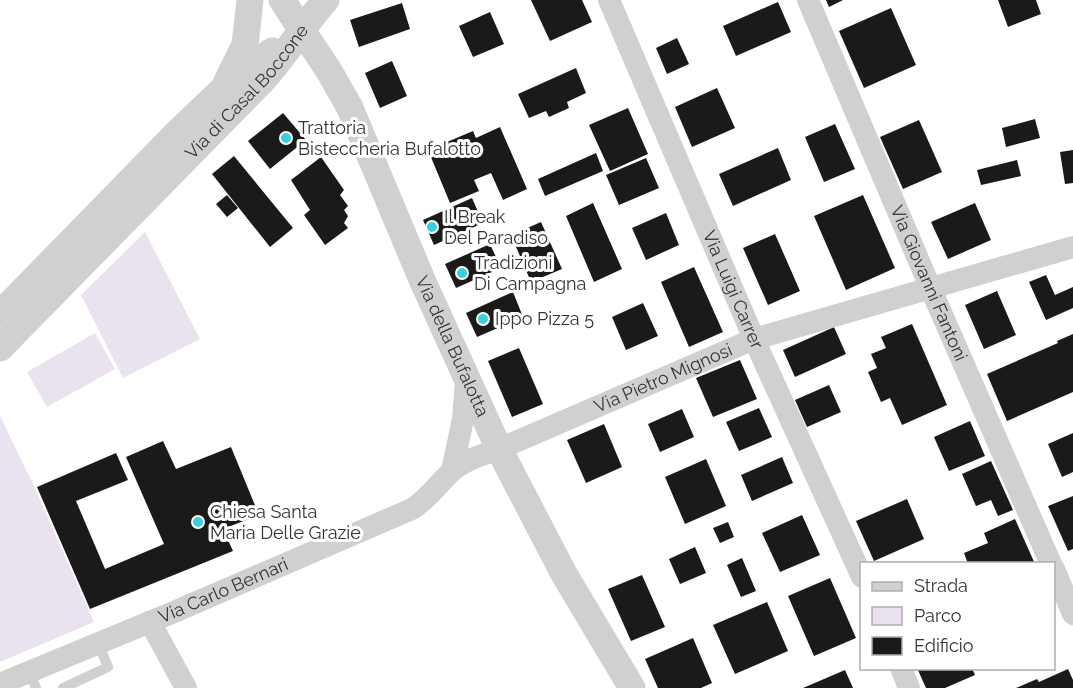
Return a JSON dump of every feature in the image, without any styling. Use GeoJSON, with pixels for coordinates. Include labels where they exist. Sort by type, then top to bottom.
{"type":"FeatureCollection","features":[{"type":"Feature","properties":{"kind":"street"},"geometry":{"type":"LineString","coordinates":[[224,88],[245,45],[250,0]]}},
{"type":"Feature","properties":{"kind":"street","name":"Via della Bufalotta"},"geometry":{"type":"LineString","coordinates":[[282,0],[330,71],[350,108],[466,380],[499,449],[564,574],[632,688]]}},
{"type":"Feature","properties":{"kind":"street"},"geometry":{"type":"LineString","coordinates":[[302,29],[326,0]]}},
{"type":"Feature","properties":{"kind":"street","name":"Via Luigi Carrer"},"geometry":{"type":"LineString","coordinates":[[609,0],[754,339],[860,575]]}},
{"type":"Feature","properties":{"kind":"street","name":"Via Giovanni Fantoni"},"geometry":{"type":"LineString","coordinates":[[808,0],[1050,562]]}},
{"type":"Feature","properties":{"kind":"street","name":"Via di Casal Boccone"},"geometry":{"type":"LineString","coordinates":[[0,314],[224,88],[302,29]]}},
{"type":"Feature","properties":{"kind":"street","name":"Via di Casal Boccone"},"geometry":{"type":"LineString","coordinates":[[0,348],[263,80],[283,58],[302,29]]}},
{"type":"Feature","properties":{"kind":"street","name":"Via Pietro Mignosi"},"geometry":{"type":"LineString","coordinates":[[499,449],[754,339],[1073,247]]}},
{"type":"Feature","properties":{"kind":"street"},"geometry":{"type":"LineString","coordinates":[[452,471],[463,418],[466,380]]}},
{"type":"Feature","properties":{"kind":"street","name":"Via Carlo Bernari"},"geometry":{"type":"LineString","coordinates":[[0,684],[33,680],[98,643],[412,509],[452,471],[474,458],[499,449]]}},
{"type":"Feature","properties":{"kind":"street"},"geometry":{"type":"LineString","coordinates":[[1055,574],[1073,614]]}},
{"type":"Feature","properties":{"kind":"street"},"geometry":{"type":"LineString","coordinates":[[150,622],[186,688]]}},
{"type":"Feature","properties":{"kind":"street"},"geometry":{"type":"LineString","coordinates":[[901,670],[909,688]]}},
{"type":"Feature","properties":{"kind":"lane"},"geometry":{"type":"LineString","coordinates":[[63,688],[108,668],[98,643]]}},
{"type":"Feature","properties":{"kind":"green space"},"geometry":{"type":"Polygon","coordinates":[[[145,232],[200,339],[123,378],[81,295],[145,232]]]}},
{"type":"Feature","properties":{"kind":"green space"},"geometry":{"type":"Polygon","coordinates":[[[95,333],[115,369],[47,407],[27,372],[95,333]]]}},
{"type":"Feature","properties":{"kind":"green space"},"geometry":{"type":"Polygon","coordinates":[[[0,416],[94,622],[0,662],[0,416]]]}},
{"type":"Feature","properties":{"kind":"building"},"geometry":{"type":"Polygon","coordinates":[[[531,0],[582,0],[592,22],[550,41],[531,0]]]}},
{"type":"Feature","properties":{"kind":"building"},"geometry":{"type":"Polygon","coordinates":[[[826,0],[843,0],[829,7],[826,0]]]}},
{"type":"Feature","properties":{"kind":"building"},"geometry":{"type":"Polygon","coordinates":[[[998,0],[1036,0],[1041,14],[1008,27],[998,0]]]}},
{"type":"Feature","properties":{"kind":"building"},"geometry":{"type":"Polygon","coordinates":[[[778,2],[791,32],[736,56],[723,26],[778,2]]]}},
{"type":"Feature","properties":{"kind":"building"},"geometry":{"type":"Polygon","coordinates":[[[402,3],[410,29],[359,47],[350,20],[402,3]]]}},
{"type":"Feature","properties":{"kind":"building"},"geometry":{"type":"Polygon","coordinates":[[[891,8],[916,65],[864,88],[839,31],[891,8]]]}},
{"type":"Feature","properties":{"kind":"building"},"geometry":{"type":"Polygon","coordinates":[[[490,12],[504,44],[473,57],[459,26],[490,12]]]}},
{"type":"Feature","properties":{"kind":"building"},"geometry":{"type":"Polygon","coordinates":[[[677,38],[689,64],[667,74],[656,48],[677,38]]]}},
{"type":"Feature","properties":{"kind":"building"},"geometry":{"type":"Polygon","coordinates":[[[392,61],[407,96],[380,108],[365,73],[392,61]]]}},
{"type":"Feature","properties":{"kind":"building"},"geometry":{"type":"Polygon","coordinates":[[[576,68],[586,93],[567,102],[569,108],[549,117],[546,111],[529,118],[518,94],[576,68]]]}},
{"type":"Feature","properties":{"kind":"building"},"geometry":{"type":"Polygon","coordinates":[[[717,88],[735,128],[692,147],[675,107],[717,88]]]}},
{"type":"Feature","properties":{"kind":"building"},"geometry":{"type":"Polygon","coordinates":[[[628,108],[648,154],[610,171],[589,125],[628,108]]]}},
{"type":"Feature","properties":{"kind":"building"},"geometry":{"type":"Polygon","coordinates":[[[283,113],[306,140],[270,169],[248,141],[283,113]]]}},
{"type":"Feature","properties":{"kind":"building"},"geometry":{"type":"Polygon","coordinates":[[[1035,119],[1040,138],[1006,147],[1002,128],[1035,119]]]}},
{"type":"Feature","properties":{"kind":"building"},"geometry":{"type":"Polygon","coordinates":[[[919,120],[942,172],[903,189],[880,137],[919,120]]]}},
{"type":"Feature","properties":{"kind":"building"},"geometry":{"type":"Polygon","coordinates":[[[835,124],[855,169],[824,182],[805,137],[835,124]]]}},
{"type":"Feature","properties":{"kind":"building"},"geometry":{"type":"Polygon","coordinates":[[[500,127],[527,189],[503,200],[491,173],[474,180],[479,191],[450,203],[428,150],[473,131],[476,138],[500,127]]]}},
{"type":"Feature","properties":{"kind":"building"},"geometry":{"type":"Polygon","coordinates":[[[778,148],[791,180],[733,206],[719,174],[778,148]]]}},
{"type":"Feature","properties":{"kind":"building"},"geometry":{"type":"Polygon","coordinates":[[[1073,150],[1073,183],[1065,184],[1060,152],[1073,150]]]}},
{"type":"Feature","properties":{"kind":"building"},"geometry":{"type":"Polygon","coordinates":[[[596,153],[603,171],[545,196],[538,179],[596,153]]]}},
{"type":"Feature","properties":{"kind":"building"},"geometry":{"type":"Polygon","coordinates":[[[234,156],[293,228],[270,247],[212,174],[234,156]]]}},
{"type":"Feature","properties":{"kind":"building"},"geometry":{"type":"Polygon","coordinates":[[[321,157],[344,190],[340,195],[348,206],[344,210],[348,216],[344,223],[348,228],[325,245],[304,215],[310,210],[291,180],[321,157]]]}},
{"type":"Feature","properties":{"kind":"building"},"geometry":{"type":"Polygon","coordinates":[[[646,158],[659,188],[619,205],[606,175],[646,158]]]}},
{"type":"Feature","properties":{"kind":"building"},"geometry":{"type":"Polygon","coordinates":[[[1017,160],[1021,176],[981,185],[977,170],[1017,160]]]}},
{"type":"Feature","properties":{"kind":"building"},"geometry":{"type":"Polygon","coordinates":[[[227,195],[238,208],[227,217],[216,204],[227,195]]]}},
{"type":"Feature","properties":{"kind":"building"},"geometry":{"type":"Polygon","coordinates":[[[863,195],[895,268],[846,290],[814,216],[863,195]]]}},
{"type":"Feature","properties":{"kind":"building"},"geometry":{"type":"Polygon","coordinates":[[[472,198],[483,223],[434,245],[423,220],[472,198]]]}},
{"type":"Feature","properties":{"kind":"building"},"geometry":{"type":"Polygon","coordinates":[[[593,203],[622,269],[594,282],[566,216],[593,203]]]}},
{"type":"Feature","properties":{"kind":"building"},"geometry":{"type":"Polygon","coordinates":[[[975,203],[991,240],[948,259],[931,222],[975,203]]]}},
{"type":"Feature","properties":{"kind":"building"},"geometry":{"type":"Polygon","coordinates":[[[666,213],[679,245],[646,260],[632,228],[666,213]]]}},
{"type":"Feature","properties":{"kind":"building"},"geometry":{"type":"Polygon","coordinates":[[[541,222],[562,269],[531,282],[511,235],[541,222]]]}},
{"type":"Feature","properties":{"kind":"building"},"geometry":{"type":"Polygon","coordinates":[[[775,234],[800,291],[768,305],[743,248],[775,234]]]}},
{"type":"Feature","properties":{"kind":"building"},"geometry":{"type":"Polygon","coordinates":[[[490,244],[501,268],[456,288],[445,264],[490,244]]]}},
{"type":"Feature","properties":{"kind":"building"},"geometry":{"type":"Polygon","coordinates":[[[694,267],[723,332],[689,347],[661,282],[694,267]]]}},
{"type":"Feature","properties":{"kind":"building"},"geometry":{"type":"Polygon","coordinates":[[[1046,275],[1055,295],[1073,287],[1073,308],[1046,320],[1029,282],[1046,275]]]}},
{"type":"Feature","properties":{"kind":"building"},"geometry":{"type":"Polygon","coordinates":[[[997,291],[1016,335],[984,349],[965,305],[997,291]]]}},
{"type":"Feature","properties":{"kind":"building"},"geometry":{"type":"Polygon","coordinates":[[[513,292],[523,317],[477,337],[466,313],[513,292]]]}},
{"type":"Feature","properties":{"kind":"building"},"geometry":{"type":"Polygon","coordinates":[[[643,303],[658,336],[626,350],[612,317],[643,303]]]}},
{"type":"Feature","properties":{"kind":"building"},"geometry":{"type":"Polygon","coordinates":[[[912,324],[947,405],[902,425],[890,398],[881,402],[868,372],[877,368],[871,354],[886,348],[881,337],[912,324]]]}},
{"type":"Feature","properties":{"kind":"building"},"geometry":{"type":"Polygon","coordinates":[[[834,327],[846,354],[795,377],[783,350],[834,327]]]}},
{"type":"Feature","properties":{"kind":"building"},"geometry":{"type":"Polygon","coordinates":[[[1073,334],[1073,392],[1007,421],[987,374],[1058,343],[1057,341],[1073,334]]]}},
{"type":"Feature","properties":{"kind":"building"},"geometry":{"type":"Polygon","coordinates":[[[519,348],[543,404],[512,417],[488,361],[519,348]]]}},
{"type":"Feature","properties":{"kind":"building"},"geometry":{"type":"Polygon","coordinates":[[[740,360],[757,399],[713,417],[696,378],[740,360]]]}},
{"type":"Feature","properties":{"kind":"building"},"geometry":{"type":"Polygon","coordinates":[[[829,385],[841,412],[807,427],[795,400],[829,385]]]}},
{"type":"Feature","properties":{"kind":"building"},"geometry":{"type":"Polygon","coordinates":[[[759,408],[772,437],[739,451],[726,422],[759,408]]]}},
{"type":"Feature","properties":{"kind":"building"},"geometry":{"type":"Polygon","coordinates":[[[682,409],[694,437],[660,452],[648,424],[682,409]]]}},
{"type":"Feature","properties":{"kind":"building"},"geometry":{"type":"Polygon","coordinates":[[[970,421],[985,456],[949,471],[934,437],[970,421]]]}},
{"type":"Feature","properties":{"kind":"building"},"geometry":{"type":"Polygon","coordinates":[[[604,424],[622,467],[586,483],[567,440],[604,424]]]}},
{"type":"Feature","properties":{"kind":"building"},"geometry":{"type":"Polygon","coordinates":[[[1073,433],[1073,472],[1062,477],[1048,444],[1073,433]]]}},
{"type":"Feature","properties":{"kind":"building","name":"Chiesa Santa Maria Delle Grazie"},"geometry":{"type":"Polygon","coordinates":[[[163,441],[176,469],[231,447],[259,515],[223,529],[233,551],[90,609],[37,487],[116,453],[128,480],[76,501],[105,569],[164,544],[126,457],[163,441]]]}},
{"type":"Feature","properties":{"kind":"building"},"geometry":{"type":"Polygon","coordinates":[[[782,457],[793,483],[752,501],[741,475],[782,457]]]}},
{"type":"Feature","properties":{"kind":"building"},"geometry":{"type":"Polygon","coordinates":[[[706,459],[726,506],[685,524],[665,477],[706,459]]]}},
{"type":"Feature","properties":{"kind":"building"},"geometry":{"type":"Polygon","coordinates":[[[991,461],[1013,510],[998,516],[991,500],[976,506],[962,474],[991,461]]]}},
{"type":"Feature","properties":{"kind":"building"},"geometry":{"type":"Polygon","coordinates":[[[1073,496],[1073,549],[1068,551],[1048,506],[1073,496]]]}},
{"type":"Feature","properties":{"kind":"building"},"geometry":{"type":"Polygon","coordinates":[[[907,499],[924,539],[874,561],[856,521],[907,499]]]}},
{"type":"Feature","properties":{"kind":"building"},"geometry":{"type":"Polygon","coordinates":[[[802,515],[820,555],[780,572],[762,533],[802,515]]]}},
{"type":"Feature","properties":{"kind":"building"},"geometry":{"type":"Polygon","coordinates":[[[1015,519],[1034,562],[967,562],[964,553],[988,543],[984,533],[1015,519]]]}},
{"type":"Feature","properties":{"kind":"building"},"geometry":{"type":"Polygon","coordinates":[[[728,522],[734,537],[720,543],[713,528],[728,522]]]}},
{"type":"Feature","properties":{"kind":"building"},"geometry":{"type":"Polygon","coordinates":[[[695,547],[706,573],[680,584],[669,559],[695,547]]]}},
{"type":"Feature","properties":{"kind":"building"},"geometry":{"type":"Polygon","coordinates":[[[742,558],[756,591],[741,597],[727,565],[742,558]]]}},
{"type":"Feature","properties":{"kind":"building"},"geometry":{"type":"Polygon","coordinates":[[[642,575],[665,627],[631,641],[608,589],[642,575]]]}},
{"type":"Feature","properties":{"kind":"building"},"geometry":{"type":"Polygon","coordinates":[[[830,578],[856,638],[814,656],[788,596],[830,578]]]}},
{"type":"Feature","properties":{"kind":"building"},"geometry":{"type":"Polygon","coordinates":[[[767,602],[788,651],[735,674],[713,625],[767,602]]]}},
{"type":"Feature","properties":{"kind":"building"},"geometry":{"type":"Polygon","coordinates":[[[693,638],[712,683],[701,688],[658,688],[645,659],[693,638]]]}},
{"type":"Feature","properties":{"kind":"building"},"geometry":{"type":"Polygon","coordinates":[[[1068,669],[1073,680],[1073,688],[1016,688],[1037,679],[1039,682],[1068,669]]]}},
{"type":"Feature","properties":{"kind":"building"},"geometry":{"type":"Polygon","coordinates":[[[845,670],[853,688],[803,688],[845,670]]]}},
{"type":"Feature","properties":{"kind":"building"},"geometry":{"type":"Polygon","coordinates":[[[918,670],[973,670],[975,675],[945,688],[926,688],[918,670]]]}},
{"type":"Feature","properties":{"kind":"place","name":"Trattoria Bisteccheria Bufalotto"},"geometry":{"type":"Point","coordinates":[286,138]}},
{"type":"Feature","properties":{"kind":"place","name":"Il Break Del Paradiso"},"geometry":{"type":"Point","coordinates":[432,227]}},
{"type":"Feature","properties":{"kind":"place","name":"Tradizioni Di Campagna"},"geometry":{"type":"Point","coordinates":[462,273]}},
{"type":"Feature","properties":{"kind":"place","name":"Ippo Pizza 5"},"geometry":{"type":"Point","coordinates":[483,319]}},
{"type":"Feature","properties":{"kind":"place","name":"Chiesa Santa Maria Delle Grazie"},"geometry":{"type":"Point","coordinates":[198,522]}}]}
